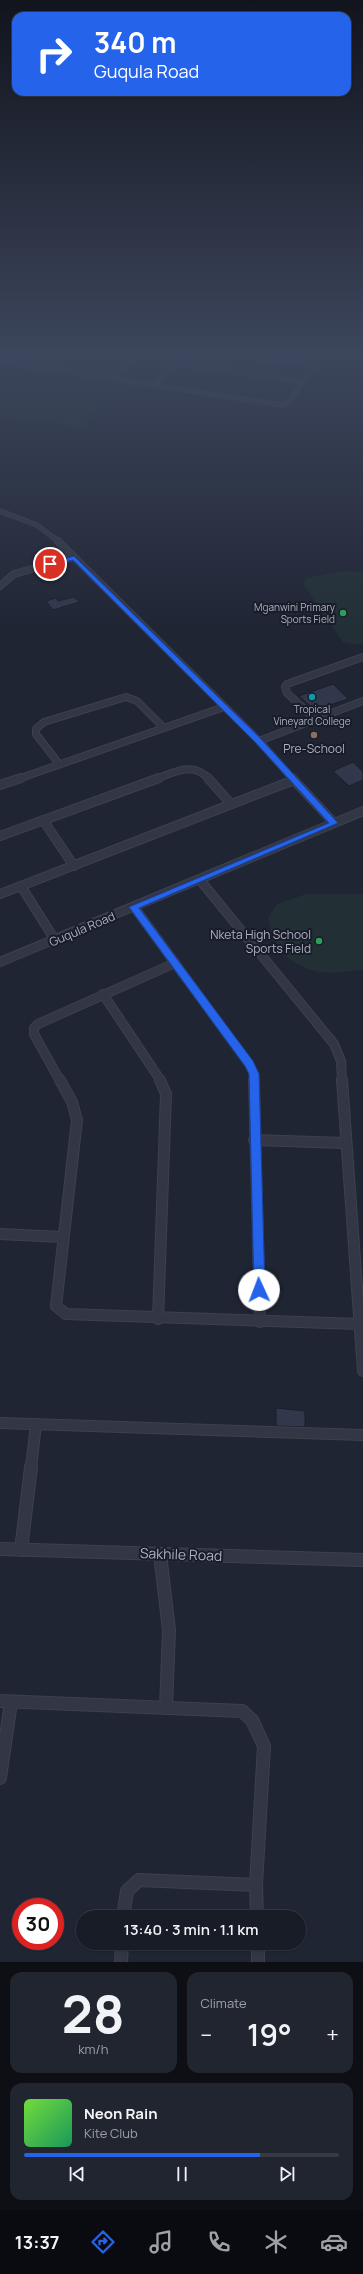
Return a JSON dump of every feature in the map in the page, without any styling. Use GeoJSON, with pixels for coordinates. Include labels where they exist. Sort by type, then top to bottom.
{"type":"FeatureCollection","features":[{"type":"Feature","properties":{"kind":"street"},"geometry":{"type":"LineString","coordinates":[[0,511],[37,525],[56,539],[259,741],[334,823]]}},
{"type":"Feature","properties":{"kind":"street"},"geometry":{"type":"LineString","coordinates":[[0,586],[14,574],[74,558]]}},
{"type":"Feature","properties":{"kind":"street"},"geometry":{"type":"LineString","coordinates":[[315,719],[287,693],[287,684],[363,657]]}},
{"type":"Feature","properties":{"kind":"street"},"geometry":{"type":"LineString","coordinates":[[59,764],[36,734],[36,729],[44,722],[126,697],[137,701],[163,727]]}},
{"type":"Feature","properties":{"kind":"street"},"geometry":{"type":"LineString","coordinates":[[259,741],[363,701]]}},
{"type":"Feature","properties":{"kind":"street"},"geometry":{"type":"LineString","coordinates":[[0,785],[224,707]]}},
{"type":"Feature","properties":{"kind":"street"},"geometry":{"type":"LineString","coordinates":[[0,836],[185,768],[195,768],[202,771],[231,804]]}},
{"type":"Feature","properties":{"kind":"street"},"geometry":{"type":"LineString","coordinates":[[0,894],[294,780]]}},
{"type":"Feature","properties":{"kind":"street","name":"Guqula Road"},"geometry":{"type":"LineString","coordinates":[[0,962],[363,811]]}},
{"type":"Feature","properties":{"kind":"street"},"geometry":{"type":"LineString","coordinates":[[43,820],[74,866]]}},
{"type":"Feature","properties":{"kind":"street"},"geometry":{"type":"LineString","coordinates":[[200,880],[334,1044],[341,1061],[363,1371]]}},
{"type":"Feature","properties":{"kind":"street"},"geometry":{"type":"LineString","coordinates":[[22,886],[55,940]]}},
{"type":"Feature","properties":{"kind":"street"},"geometry":{"type":"LineString","coordinates":[[134,907],[252,1069],[255,1080],[254,1140],[260,1322]]}},
{"type":"Feature","properties":{"kind":"street"},"geometry":{"type":"LineString","coordinates":[[175,963],[103,994],[38,1024],[34,1028],[34,1034],[76,1110],[56,1302],[59,1310],[66,1314],[158,1319],[359,1324]]}},
{"type":"Feature","properties":{"kind":"street"},"geometry":{"type":"LineString","coordinates":[[103,994],[164,1086],[166,1094],[158,1319]]}},
{"type":"Feature","properties":{"kind":"street"},"geometry":{"type":"LineString","coordinates":[[254,1140],[346,1143]]}},
{"type":"Feature","properties":{"kind":"street"},"geometry":{"type":"LineString","coordinates":[[0,1234],[62,1237]]}},
{"type":"Feature","properties":{"kind":"street"},"geometry":{"type":"LineString","coordinates":[[0,1423],[363,1435]]}},
{"type":"Feature","properties":{"kind":"street"},"geometry":{"type":"LineString","coordinates":[[21,1550],[36,1424]]}},
{"type":"Feature","properties":{"kind":"street","name":"Sakhile Road"},"geometry":{"type":"LineString","coordinates":[[0,1549],[363,1560]]}},
{"type":"Feature","properties":{"kind":"street"},"geometry":{"type":"LineString","coordinates":[[160,1554],[169,1630],[166,1708]]}},
{"type":"Feature","properties":{"kind":"street"},"geometry":{"type":"LineString","coordinates":[[0,1778],[6,1701],[242,1711],[252,1720],[260,1734],[264,1746],[256,1885],[257,1910]]}},
{"type":"Feature","properties":{"kind":"street"},"geometry":{"type":"LineString","coordinates":[[124,1910],[126,1890],[133,1882],[139,1880],[256,1885]]}},
{"type":"Feature","properties":{"kind":"street"},"geometry":{"type":"LineString","coordinates":[[121,1962],[122,1950]]}},
{"type":"Feature","properties":{"kind":"street"},"geometry":{"type":"LineString","coordinates":[[258,1950],[258,1962]]}},
{"type":"Feature","properties":{"kind":"shaded area","name":"Mganwini Primary Sports Field"},"geometry":{"type":"Polygon","coordinates":[[[344,571],[363,572],[363,643],[357,645],[343,642],[303,584],[307,578],[344,571]]]}},
{"type":"Feature","properties":{"kind":"shaded area","name":"Nketa High School Sports Field"},"geometry":{"type":"Polygon","coordinates":[[[306,894],[363,894],[363,970],[330,973],[309,969],[292,960],[279,946],[270,928],[268,918],[277,904],[306,894]]]}},
{"type":"Feature","properties":{"kind":"building"},"geometry":{"type":"Polygon","coordinates":[[[74,597],[79,602],[53,610],[46,601],[56,598],[58,601],[74,597]]]}},
{"type":"Feature","properties":{"kind":"building","name":"Tropical Vineyard College"},"geometry":{"type":"Polygon","coordinates":[[[333,684],[348,699],[315,710],[299,696],[333,684]]]}},
{"type":"Feature","properties":{"kind":"building"},"geometry":{"type":"Polygon","coordinates":[[[353,762],[363,772],[363,780],[349,786],[333,771],[353,762]]]}},
{"type":"Feature","properties":{"kind":"building"},"geometry":{"type":"Polygon","coordinates":[[[276,1408],[305,1411],[305,1427],[276,1426],[276,1408]]]}},
{"type":"Feature","properties":{"kind":"place","name":"Mganwini Primary Sports Field"},"geometry":{"type":"Point","coordinates":[343,613]}},
{"type":"Feature","properties":{"kind":"place","name":"Tropical Vineyard College"},"geometry":{"type":"Point","coordinates":[312,697]}},
{"type":"Feature","properties":{"kind":"place","name":"Pre-School"},"geometry":{"type":"Point","coordinates":[314,735]}},
{"type":"Feature","properties":{"kind":"place","name":"Nketa High School Sports Field"},"geometry":{"type":"Point","coordinates":[319,941]}},
{"type":"Feature","properties":{"kind":"route"},"geometry":{"type":"LineString","coordinates":[[50,564],[74,558],[259,741],[334,823],[134,907],[249,1064],[254,1074],[254,1140],[259,1290]]}}]}
